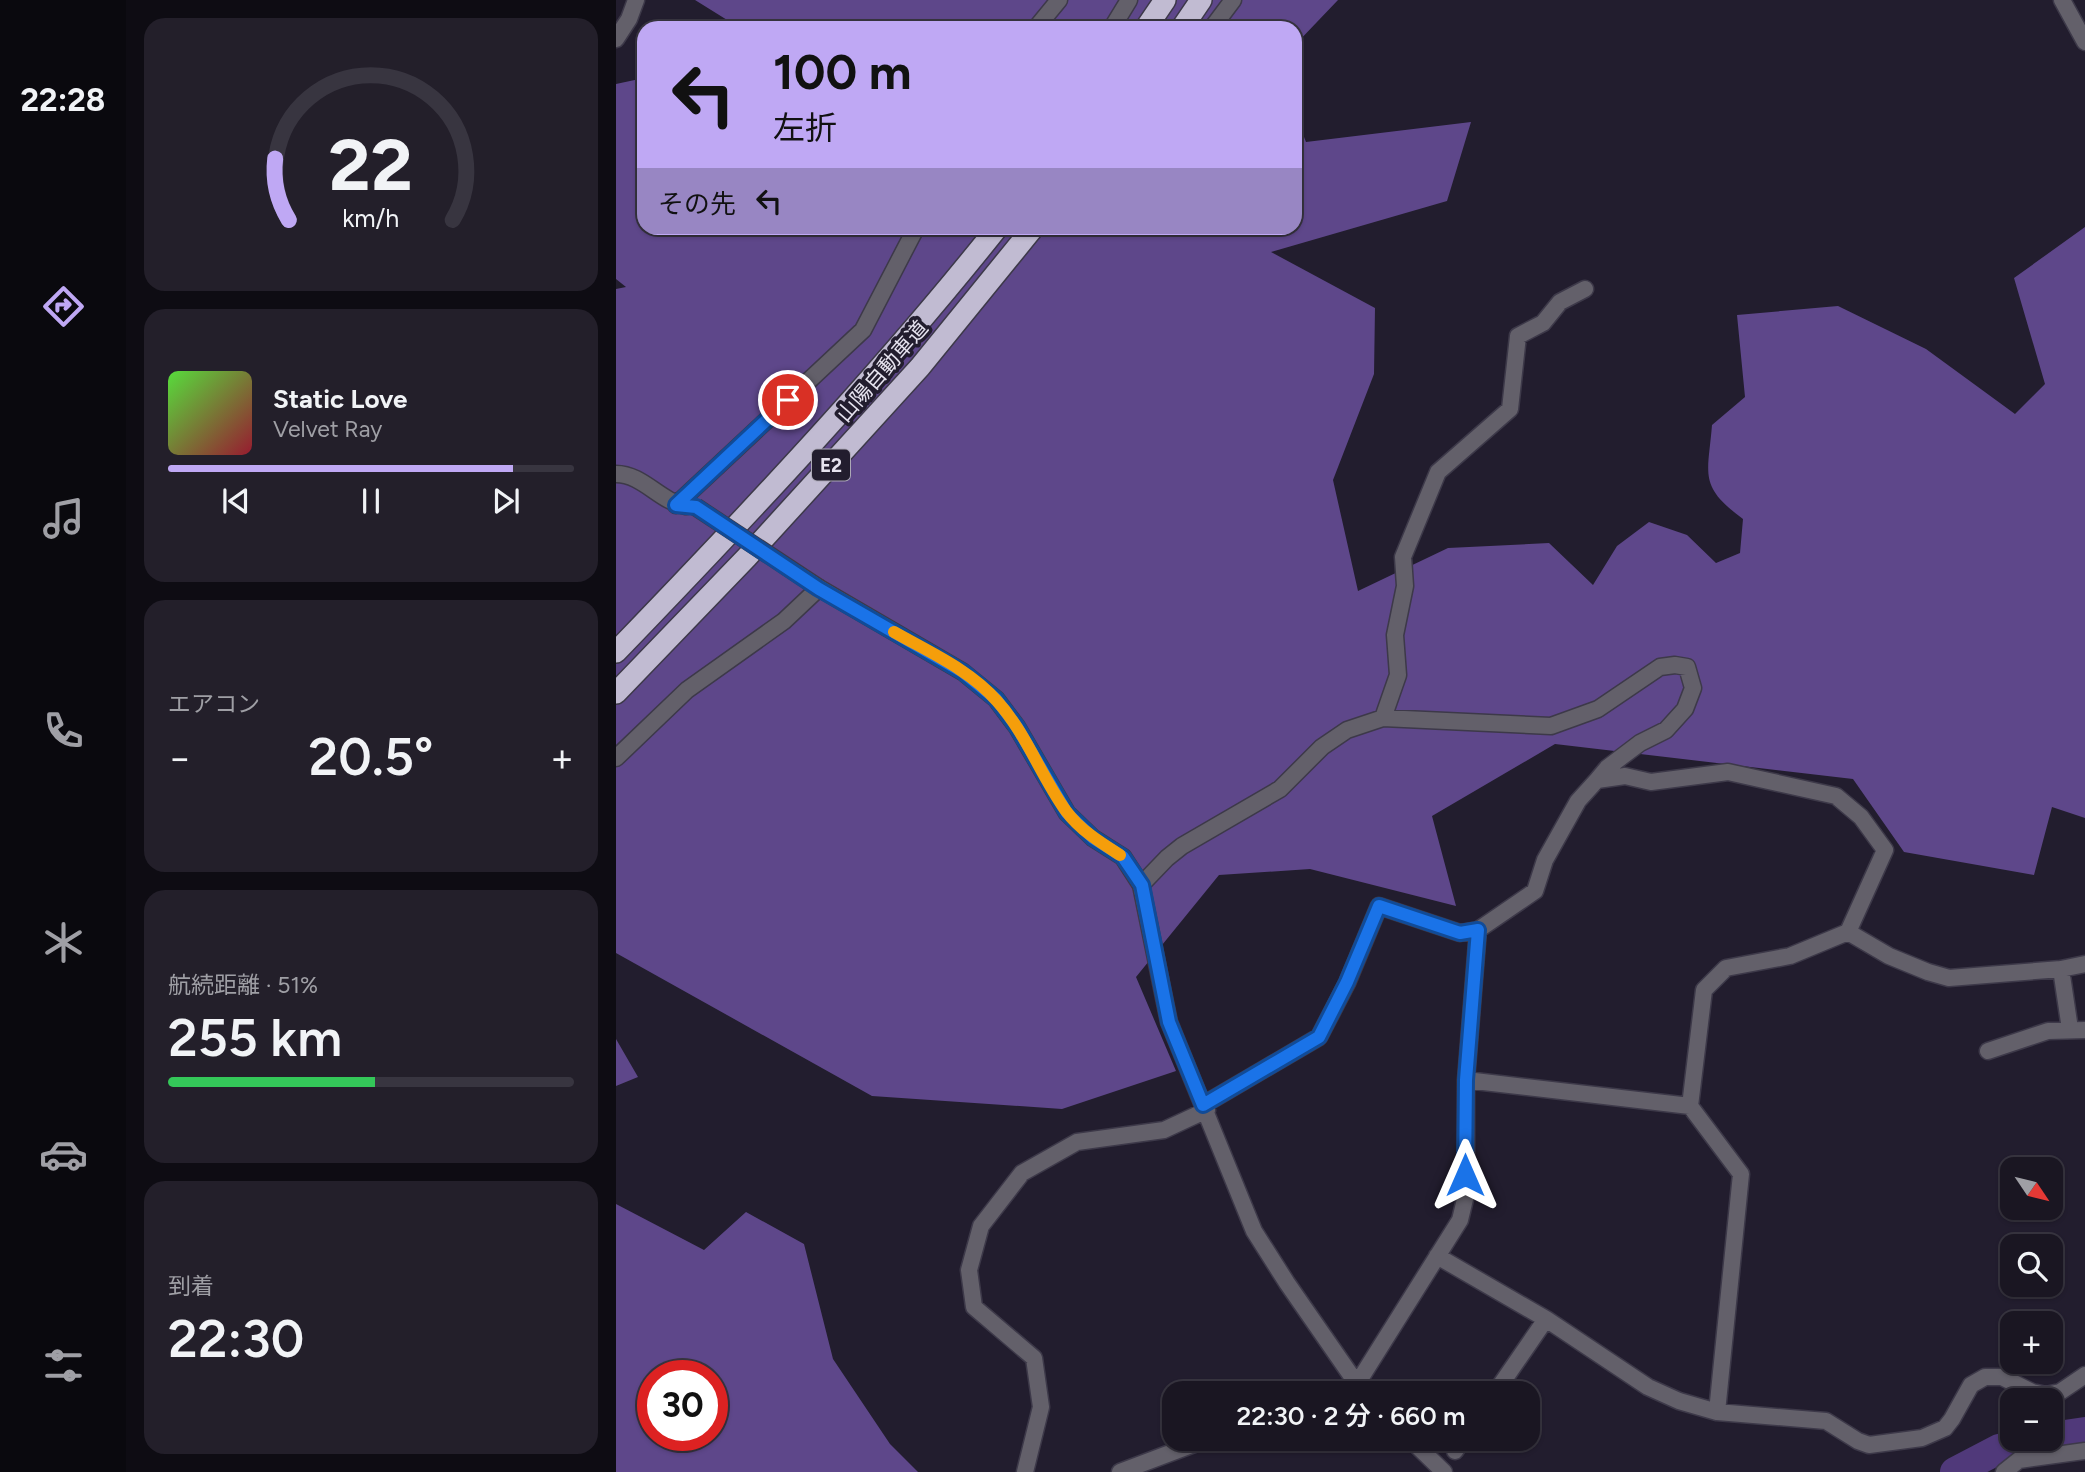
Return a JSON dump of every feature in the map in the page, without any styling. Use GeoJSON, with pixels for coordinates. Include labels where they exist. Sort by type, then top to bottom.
{"type":"FeatureCollection","features":[{"type":"Feature","properties":{"kind":"highway"},"geometry":{"type":"LineString","coordinates":[[1151,21],[1165,0]]}},
{"type":"Feature","properties":{"kind":"highway"},"geometry":{"type":"LineString","coordinates":[[1187,21],[1201,0]]}},
{"type":"Feature","properties":{"kind":"highway","name":"山陽自動車道"},"geometry":{"type":"LineString","coordinates":[[616,652],[722,541],[897,349],[991,235]]}},
{"type":"Feature","properties":{"kind":"highway","name":"山陽自動車道"},"geometry":{"type":"LineString","coordinates":[[616,693],[747,557],[920,367],[1028,235]]}},
{"type":"Feature","properties":{"kind":"street"},"geometry":{"type":"LineString","coordinates":[[616,39],[629,19],[636,0]]}},
{"type":"Feature","properties":{"kind":"street"},"geometry":{"type":"LineString","coordinates":[[1042,21],[1059,0]]}},
{"type":"Feature","properties":{"kind":"street"},"geometry":{"type":"LineString","coordinates":[[1116,21],[1129,0]]}},
{"type":"Feature","properties":{"kind":"street"},"geometry":{"type":"LineString","coordinates":[[1217,21],[1233,0]]}},
{"type":"Feature","properties":{"kind":"street"},"geometry":{"type":"LineString","coordinates":[[2062,0],[2085,42]]}},
{"type":"Feature","properties":{"kind":"street"},"geometry":{"type":"LineString","coordinates":[[676,505],[863,330],[911,235]]}},
{"type":"Feature","properties":{"kind":"street"},"geometry":{"type":"LineString","coordinates":[[897,349],[980,235]]}},
{"type":"Feature","properties":{"kind":"street"},"geometry":{"type":"LineString","coordinates":[[972,304],[1039,235]]}},
{"type":"Feature","properties":{"kind":"street"},"geometry":{"type":"LineString","coordinates":[[1383,718],[1398,675],[1395,635],[1405,586],[1403,556],[1438,472],[1510,408],[1518,336],[1543,323],[1560,302],[1585,289]]}},
{"type":"Feature","properties":{"kind":"street"},"geometry":{"type":"LineString","coordinates":[[616,474],[628,474],[676,505],[696,507],[819,589],[963,672],[996,699],[1017,727],[1067,813],[1093,838],[1123,857],[1142,885],[1169,1022],[1254,1231],[1287,1283],[1357,1381]]}},
{"type":"Feature","properties":{"kind":"street"},"geometry":{"type":"LineString","coordinates":[[616,758],[687,690],[784,621],[819,589]]}},
{"type":"Feature","properties":{"kind":"street"},"geometry":{"type":"LineString","coordinates":[[1025,1472],[1041,1407],[1034,1358],[974,1307],[969,1270],[981,1226],[1022,1173],[1077,1142],[1164,1130],[1319,1037],[1347,982],[1379,906],[1460,933],[1478,930],[1535,891],[1545,860],[1578,801],[1607,768],[1640,743],[1666,730],[1685,709],[1693,688],[1687,667],[1660,667],[1598,709],[1551,726],[1383,718],[1347,730],[1322,747],[1280,789],[1182,846],[1142,885]]}},
{"type":"Feature","properties":{"kind":"street"},"geometry":{"type":"LineString","coordinates":[[1597,780],[1625,776],[1651,782],[1728,772],[1836,796],[1861,817],[1885,850],[1848,932],[1790,956],[1726,968],[1703,990],[1690,1106],[1741,1174],[1717,1412]]}},
{"type":"Feature","properties":{"kind":"street"},"geometry":{"type":"LineString","coordinates":[[1366,1381],[1437,1255],[1460,1220],[1466,1195],[1466,1080],[1478,930]]}},
{"type":"Feature","properties":{"kind":"street"},"geometry":{"type":"LineString","coordinates":[[1848,932],[1889,956],[1949,978],[2085,964]]}},
{"type":"Feature","properties":{"kind":"street"},"geometry":{"type":"LineString","coordinates":[[1988,1051],[2048,1031],[2077,1029],[2061,968]]}},
{"type":"Feature","properties":{"kind":"street"},"geometry":{"type":"LineString","coordinates":[[1466,1080],[1690,1106]]}},
{"type":"Feature","properties":{"kind":"street"},"geometry":{"type":"LineString","coordinates":[[1437,1255],[1546,1319],[1648,1387],[1679,1401],[1717,1412],[1826,1420],[1858,1441],[1870,1445],[1922,1438],[1944,1428],[1971,1385],[1985,1377],[2002,1377],[2032,1392],[2046,1395],[2060,1392],[2085,1375]]}},
{"type":"Feature","properties":{"kind":"street"},"geometry":{"type":"LineString","coordinates":[[1503,1381],[1546,1319]]}},
{"type":"Feature","properties":{"kind":"street"},"geometry":{"type":"LineString","coordinates":[[1120,1472],[1176,1451]]}},
{"type":"Feature","properties":{"kind":"street"},"geometry":{"type":"LineString","coordinates":[[1422,1451],[1444,1472]]}},
{"type":"Feature","properties":{"kind":"street"},"geometry":{"type":"LineString","coordinates":[[2004,1472],[2019,1460],[2085,1451]]}},
{"type":"Feature","properties":{"kind":"shaded area"},"geometry":{"type":"Polygon","coordinates":[[[695,0],[1338,0],[1302,38],[1302,21],[729,21],[695,0]]]}},
{"type":"Feature","properties":{"kind":"shaded area"},"geometry":{"type":"Polygon","coordinates":[[[637,80],[637,235],[1302,235],[1302,132],[1306,142],[1471,122],[1447,201],[1271,252],[1375,308],[1374,374],[1333,480],[1358,591],[1448,548],[1549,543],[1593,585],[1617,546],[1649,522],[1687,535],[1716,563],[1740,553],[1743,519],[1729,508],[1712,488],[1708,468],[1712,425],[1745,397],[1737,315],[1838,306],[1926,349],[2015,414],[2045,384],[2014,278],[2085,227],[2085,818],[2052,807],[2034,875],[1904,852],[1853,779],[1555,744],[1432,816],[1456,906],[1310,869],[1219,875],[1136,977],[1176,1071],[1062,1109],[872,1096],[616,953],[616,289],[626,287],[616,279],[616,84],[637,80]]]}},
{"type":"Feature","properties":{"kind":"shaded area"},"geometry":{"type":"Polygon","coordinates":[[[616,1039],[638,1077],[616,1086],[616,1039]]]}},
{"type":"Feature","properties":{"kind":"shaded area"},"geometry":{"type":"Polygon","coordinates":[[[616,1204],[704,1250],[746,1212],[804,1244],[833,1359],[890,1444],[918,1472],[616,1472],[616,1204]]]}},
{"type":"Feature","properties":{"kind":"waterway"},"geometry":{"type":"LineString","coordinates":[[2063,1435],[2085,1432]]}},
{"type":"Feature","properties":{"kind":"waterway"},"geometry":{"type":"LineString","coordinates":[[1955,1472],[2000,1449]]}},
{"type":"Feature","properties":{"kind":"slow traffic"},"geometry":{"type":"LineString","coordinates":[[894,632],[963,672],[996,699],[1017,727],[1067,813],[1093,838],[1120,855]]}},
{"type":"Feature","properties":{"kind":"route"},"geometry":{"type":"LineString","coordinates":[[788,400],[676,505],[696,507],[819,589],[963,672],[996,699],[1017,727],[1067,813],[1093,838],[1123,857],[1142,885],[1169,1022],[1203,1105],[1319,1037],[1347,982],[1379,906],[1460,933],[1478,930],[1466,1080],[1465,1175]]}}]}
